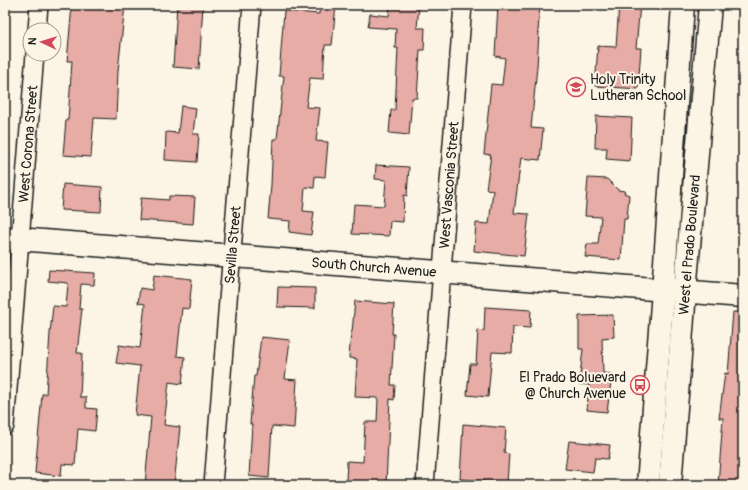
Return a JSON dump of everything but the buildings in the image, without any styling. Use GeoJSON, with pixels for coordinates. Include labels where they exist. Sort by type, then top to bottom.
{"type":"FeatureCollection","features":[{"type":"Feature","properties":{"kind":"street"},"geometry":{"type":"LineString","coordinates":[[38,22],[40,5]]}},
{"type":"Feature","properties":{"kind":"street","name":"Sevilla Street"},"geometry":{"type":"LineString","coordinates":[[213,485],[252,5]]}},
{"type":"Feature","properties":{"kind":"street","name":"West Vasconia Street"},"geometry":{"type":"LineString","coordinates":[[425,485],[463,5]]}},
{"type":"Feature","properties":{"kind":"street","name":"West el Prado Boulevard"},"geometry":{"type":"LineString","coordinates":[[670,485],[674,291],[683,5]]}},
{"type":"Feature","properties":{"kind":"street","name":"West el Prado Boulevard"},"geometry":{"type":"LineString","coordinates":[[648,485],[710,5]]}},
{"type":"Feature","properties":{"kind":"street","name":"West Corona Street"},"geometry":{"type":"LineString","coordinates":[[5,426],[12,238],[34,62]]}},
{"type":"Feature","properties":{"kind":"street","name":"South Church Avenue"},"geometry":{"type":"LineString","coordinates":[[12,238],[743,296]]}},
{"type":"Feature","properties":{"kind":"place","name":"Holy Trinity Lutheran School"},"geometry":{"type":"Point","coordinates":[576,87]}},
{"type":"Feature","properties":{"kind":"place","name":"El Prado Boluevard @ Church Avenue"},"geometry":{"type":"Point","coordinates":[640,385]}}]}
